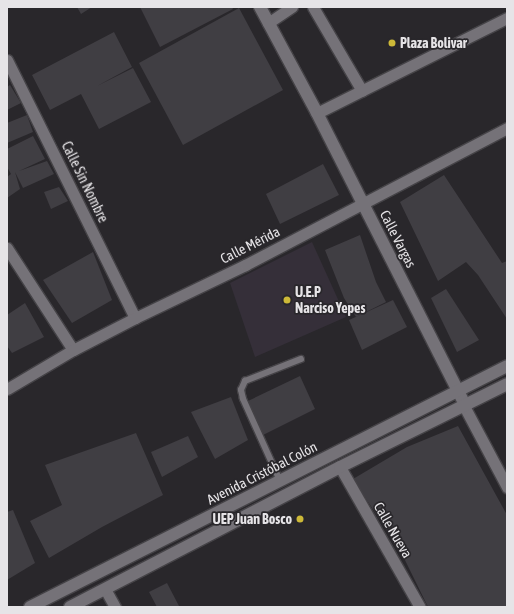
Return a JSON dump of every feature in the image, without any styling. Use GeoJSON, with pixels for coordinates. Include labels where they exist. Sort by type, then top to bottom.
{"type":"FeatureCollection","features":[{"type":"Feature","properties":{"kind":"street","name":"Calle Vargas"},"geometry":{"type":"LineString","coordinates":[[260,7],[317,113],[459,392],[464,406],[507,487]]}},
{"type":"Feature","properties":{"kind":"street"},"geometry":{"type":"LineString","coordinates":[[268,23],[292,7]]}},
{"type":"Feature","properties":{"kind":"street"},"geometry":{"type":"LineString","coordinates":[[313,7],[362,91]]}},
{"type":"Feature","properties":{"kind":"street"},"geometry":{"type":"LineString","coordinates":[[317,113],[507,18]]}},
{"type":"Feature","properties":{"kind":"street","name":"Calle Sin Nombre"},"geometry":{"type":"LineString","coordinates":[[7,60],[135,318]]}},
{"type":"Feature","properties":{"kind":"street","name":"Calle Mérida"},"geometry":{"type":"LineString","coordinates":[[7,389],[73,350],[135,318],[245,265],[507,128]]}},
{"type":"Feature","properties":{"kind":"street"},"geometry":{"type":"LineString","coordinates":[[7,248],[73,350]]}},
{"type":"Feature","properties":{"kind":"street","name":"Avenida Cristóbal Colón"},"geometry":{"type":"LineString","coordinates":[[30,607],[459,392],[507,366]]}},
{"type":"Feature","properties":{"kind":"street"},"geometry":{"type":"LineString","coordinates":[[70,607],[340,467],[507,384]]}},
{"type":"Feature","properties":{"kind":"street","name":"Calle Nueva"},"geometry":{"type":"LineString","coordinates":[[340,467],[420,607]]}},
{"type":"Feature","properties":{"kind":"street"},"geometry":{"type":"LineString","coordinates":[[105,589],[115,607]]}},
{"type":"Feature","properties":{"kind":"lane"},"geometry":{"type":"LineString","coordinates":[[280,481],[243,399],[241,390],[245,381],[301,359]]}},
{"type":"Feature","properties":{"kind":"shaded area","name":"U.E.P Narciso Yepes"},"geometry":{"type":"Polygon","coordinates":[[[312,242],[346,317],[255,357],[230,283],[312,242]]]}},
{"type":"Feature","properties":{"kind":"building"},"geometry":{"type":"Polygon","coordinates":[[[77,7],[92,7],[81,14],[77,7]]]}},
{"type":"Feature","properties":{"kind":"building"},"geometry":{"type":"Polygon","coordinates":[[[140,7],[232,7],[233,9],[160,47],[140,7]]]}},
{"type":"Feature","properties":{"kind":"building"},"geometry":{"type":"Polygon","coordinates":[[[239,8],[283,90],[183,145],[139,63],[239,8]]]}},
{"type":"Feature","properties":{"kind":"building"},"geometry":{"type":"Polygon","coordinates":[[[114,32],[132,67],[97,86],[133,68],[151,102],[99,129],[81,94],[50,110],[32,75],[114,32]]]}},
{"type":"Feature","properties":{"kind":"building"},"geometry":{"type":"Polygon","coordinates":[[[10,85],[21,103],[7,110],[7,87],[10,85]]]}},
{"type":"Feature","properties":{"kind":"building"},"geometry":{"type":"Polygon","coordinates":[[[27,115],[33,132],[7,143],[7,123],[27,115]]]}},
{"type":"Feature","properties":{"kind":"building"},"geometry":{"type":"Polygon","coordinates":[[[33,136],[45,159],[19,171],[47,161],[54,174],[23,188],[15,172],[20,189],[7,198],[7,177],[11,174],[7,167],[7,149],[33,136]]]}},
{"type":"Feature","properties":{"kind":"building"},"geometry":{"type":"Polygon","coordinates":[[[323,164],[339,195],[280,224],[266,194],[323,164]]]}},
{"type":"Feature","properties":{"kind":"building"},"geometry":{"type":"Polygon","coordinates":[[[444,175],[502,263],[507,261],[507,319],[478,275],[466,262],[438,281],[400,202],[444,175]]]}},
{"type":"Feature","properties":{"kind":"building"},"geometry":{"type":"Polygon","coordinates":[[[59,187],[68,201],[51,209],[44,192],[59,187]]]}},
{"type":"Feature","properties":{"kind":"building"},"geometry":{"type":"Polygon","coordinates":[[[360,235],[376,282],[386,302],[356,317],[344,298],[325,250],[360,235]]]}},
{"type":"Feature","properties":{"kind":"building"},"geometry":{"type":"Polygon","coordinates":[[[93,252],[112,300],[72,323],[43,280],[93,252]]]}},
{"type":"Feature","properties":{"kind":"building"},"geometry":{"type":"Polygon","coordinates":[[[446,289],[479,340],[457,352],[431,298],[446,289]]]}},
{"type":"Feature","properties":{"kind":"building"},"geometry":{"type":"Polygon","coordinates":[[[393,300],[407,327],[362,350],[349,320],[393,300]]]}},
{"type":"Feature","properties":{"kind":"building"},"geometry":{"type":"Polygon","coordinates":[[[25,303],[44,337],[12,353],[7,346],[7,315],[25,303]]]}},
{"type":"Feature","properties":{"kind":"building"},"geometry":{"type":"Polygon","coordinates":[[[300,376],[315,409],[263,435],[248,401],[300,376]]]}},
{"type":"Feature","properties":{"kind":"building"},"geometry":{"type":"Polygon","coordinates":[[[231,397],[248,440],[215,459],[191,412],[231,397]]]}},
{"type":"Feature","properties":{"kind":"building"},"geometry":{"type":"Polygon","coordinates":[[[458,426],[507,515],[507,607],[428,607],[401,552],[353,479],[407,447],[458,426]]]}},
{"type":"Feature","properties":{"kind":"building"},"geometry":{"type":"Polygon","coordinates":[[[136,433],[163,495],[102,527],[49,558],[30,521],[62,505],[45,465],[136,433]]]}},
{"type":"Feature","properties":{"kind":"building"},"geometry":{"type":"Polygon","coordinates":[[[188,436],[198,457],[162,477],[151,452],[188,436]]]}},
{"type":"Feature","properties":{"kind":"building"},"geometry":{"type":"Polygon","coordinates":[[[13,510],[35,563],[7,580],[7,512],[13,510]]]}},
{"type":"Feature","properties":{"kind":"building"},"geometry":{"type":"Polygon","coordinates":[[[167,583],[179,606],[178,607],[157,607],[149,592],[167,583]]]}},
{"type":"Feature","properties":{"kind":"place","name":"Plaza Bolivar"},"geometry":{"type":"Point","coordinates":[392,43]}},
{"type":"Feature","properties":{"kind":"place","name":"U.E.P Narciso Yepes"},"geometry":{"type":"Point","coordinates":[287,300]}},
{"type":"Feature","properties":{"kind":"place","name":"UEP Juan Bosco"},"geometry":{"type":"Point","coordinates":[300,519]}}]}
